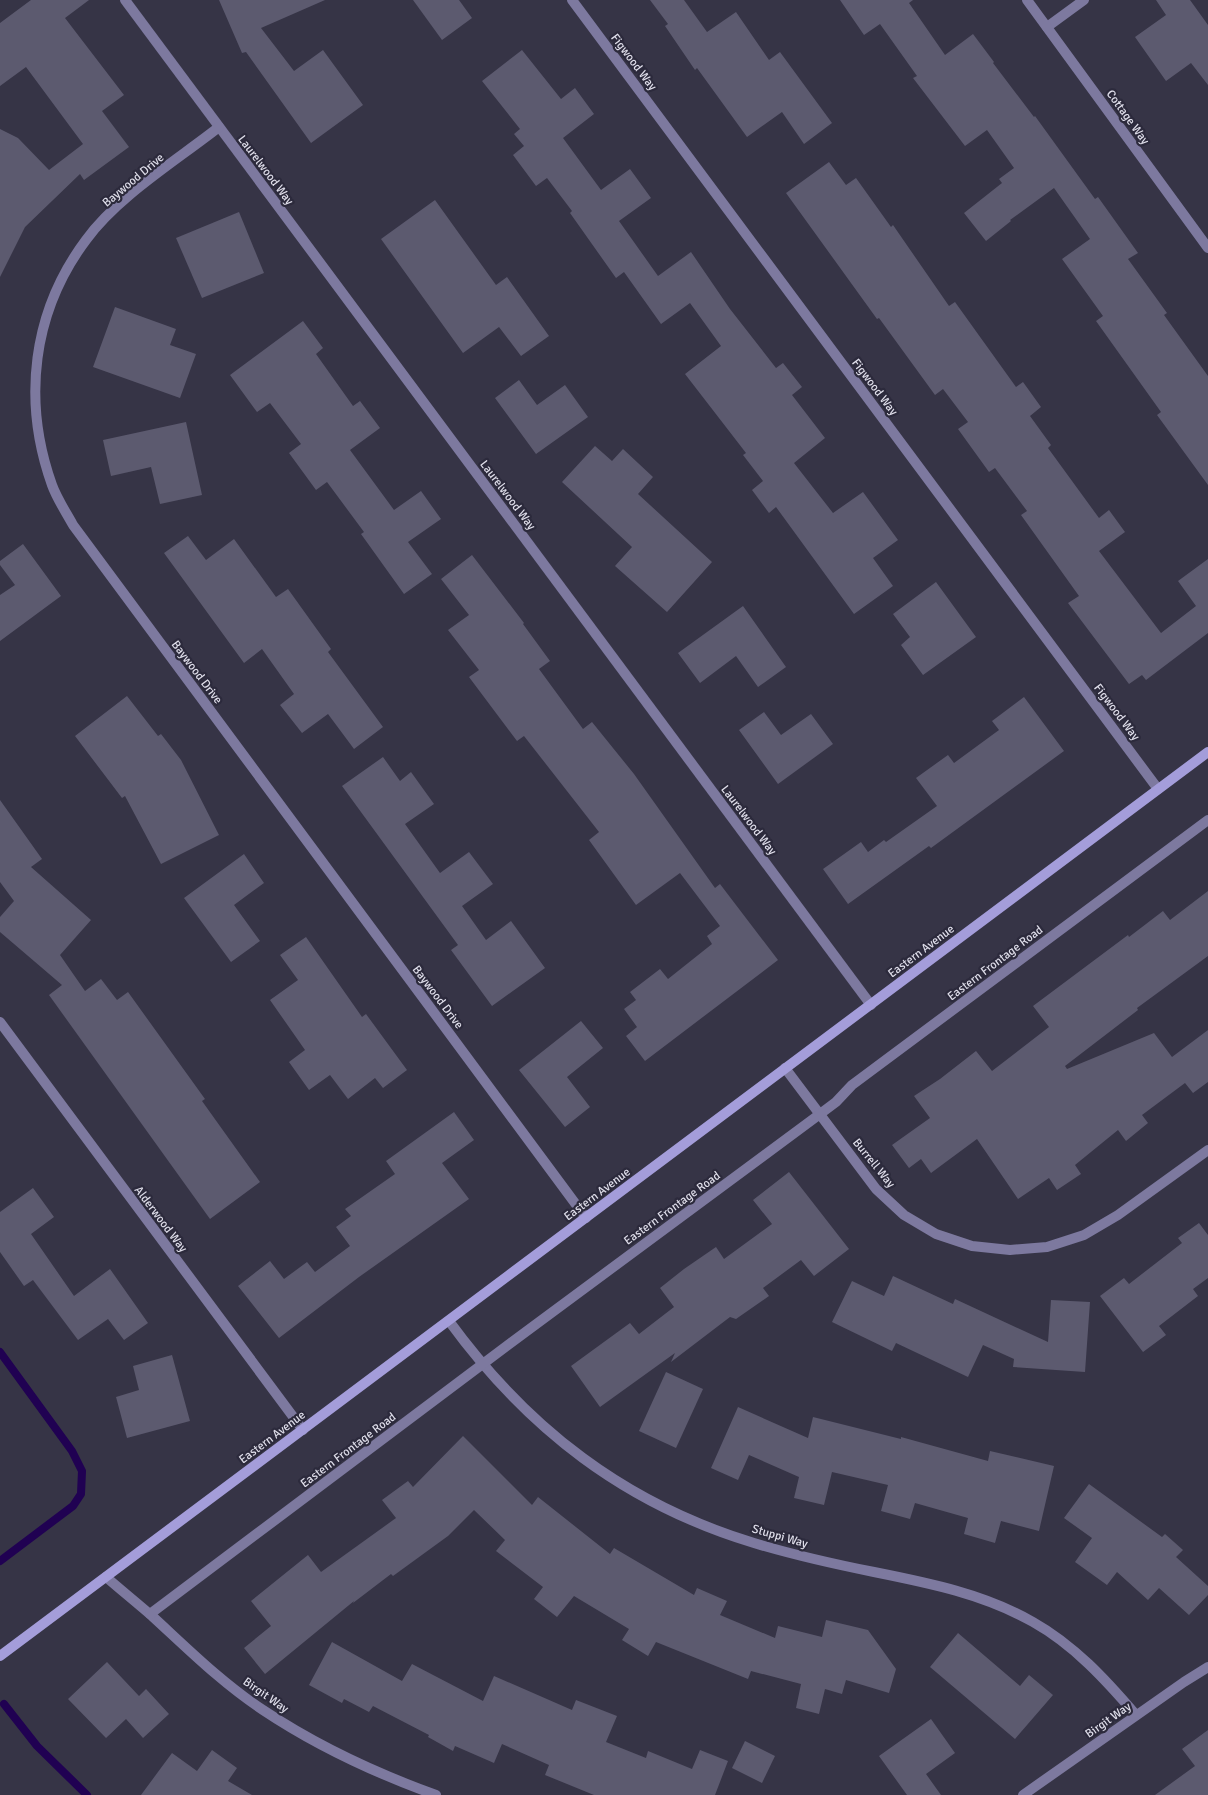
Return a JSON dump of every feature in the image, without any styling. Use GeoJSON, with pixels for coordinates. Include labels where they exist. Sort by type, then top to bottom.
{"type":"FeatureCollection","features":[{"type":"Feature","properties":{"kind":"main road","name":"Eastern Avenue"},"geometry":{"type":"LineString","coordinates":[[0,1656],[1208,752]]}},
{"type":"Feature","properties":{"kind":"street","name":"Laurelwood Way"},"geometry":{"type":"LineString","coordinates":[[125,0],[871,1004]]}},
{"type":"Feature","properties":{"kind":"street","name":"Figwood Way"},"geometry":{"type":"LineString","coordinates":[[572,0],[1158,789]]}},
{"type":"Feature","properties":{"kind":"street","name":"Cottage Way"},"geometry":{"type":"LineString","coordinates":[[1027,0],[1208,248]]}},
{"type":"Feature","properties":{"kind":"street"},"geometry":{"type":"LineString","coordinates":[[1047,27],[1084,0]]}},
{"type":"Feature","properties":{"kind":"street","name":"Baywood Drive"},"geometry":{"type":"LineString","coordinates":[[219,128],[117,207],[86,239],[63,275],[46,316],[36,358],[34,402],[40,445],[52,486],[73,525],[586,1218]]}},
{"type":"Feature","properties":{"kind":"street","name":"Eastern Frontage Road"},"geometry":{"type":"LineString","coordinates":[[150,1614],[836,1102],[860,1080],[1208,820]]}},
{"type":"Feature","properties":{"kind":"street","name":"Alderwood Way"},"geometry":{"type":"LineString","coordinates":[[0,1022],[303,1430]]}},
{"type":"Feature","properties":{"kind":"street","name":"Burrell Way"},"geometry":{"type":"LineString","coordinates":[[785,1068],[876,1189],[904,1214],[936,1234],[972,1246],[1010,1250],[1048,1246],[1084,1235],[1118,1215],[1208,1150]]}},
{"type":"Feature","properties":{"kind":"street","name":"Stuppi Way"},"geometry":{"type":"LineString","coordinates":[[448,1320],[468,1347],[520,1406],[564,1444],[612,1478],[662,1507],[698,1523],[753,1543],[825,1562],[947,1587],[992,1602],[1033,1622],[1090,1663],[1136,1715]]}},
{"type":"Feature","properties":{"kind":"street","name":"Birgit Way"},"geometry":{"type":"LineString","coordinates":[[106,1577],[150,1614],[205,1665],[262,1709],[322,1746],[387,1777],[436,1795]]}},
{"type":"Feature","properties":{"kind":"street","name":"Birgit Way"},"geometry":{"type":"LineString","coordinates":[[1023,1795],[1208,1667]]}},
{"type":"Feature","properties":{"kind":"building"},"geometry":{"type":"Polygon","coordinates":[[[31,0],[89,0],[65,18],[124,95],[102,111],[129,147],[84,180],[80,174],[25,227],[0,277],[0,129],[18,138],[49,170],[83,144],[26,67],[0,86],[0,23],[31,0]]]}},
{"type":"Feature","properties":{"kind":"building"},"geometry":{"type":"Polygon","coordinates":[[[219,0],[325,0],[261,28],[294,71],[323,50],[363,105],[311,143],[246,52],[242,53],[219,0]]]}},
{"type":"Feature","properties":{"kind":"building"},"geometry":{"type":"Polygon","coordinates":[[[413,0],[459,0],[472,18],[442,40],[413,0]]]}},
{"type":"Feature","properties":{"kind":"building"},"geometry":{"type":"Polygon","coordinates":[[[650,0],[684,0],[707,32],[736,12],[769,60],[780,52],[832,123],[804,144],[782,112],[747,137],[697,68],[695,70],[665,26],[668,24],[650,0]]]}},
{"type":"Feature","properties":{"kind":"building"},"geometry":{"type":"Polygon","coordinates":[[[840,0],[913,0],[909,3],[945,55],[973,34],[1095,199],[1098,197],[1138,253],[1128,259],[1167,313],[1164,315],[1208,376],[1208,485],[1157,415],[1161,412],[1096,321],[1103,316],[1062,259],[1090,239],[1054,188],[1010,220],[986,241],[964,213],[1002,183],[999,179],[1014,168],[987,130],[965,146],[913,78],[917,76],[880,24],[864,35],[840,0]]]}},
{"type":"Feature","properties":{"kind":"building"},"geometry":{"type":"Polygon","coordinates":[[[1156,0],[1190,0],[1208,25],[1208,85],[1191,63],[1166,81],[1135,37],[1166,15],[1156,0]]]}},
{"type":"Feature","properties":{"kind":"building"},"geometry":{"type":"Polygon","coordinates":[[[522,50],[561,99],[575,88],[594,114],[563,138],[601,190],[630,169],[651,198],[619,221],[658,276],[691,252],[730,309],[776,368],[783,363],[802,387],[792,395],[825,438],[794,463],[833,513],[863,492],[898,540],[873,558],[893,586],[854,614],[776,507],[769,513],[752,490],[763,481],[743,455],[746,453],[685,374],[721,346],[690,303],[661,324],[624,272],[616,278],[570,213],[572,211],[547,178],[536,186],[513,155],[524,146],[514,134],[520,129],[482,81],[522,50]]]}},
{"type":"Feature","properties":{"kind":"building"},"geometry":{"type":"Polygon","coordinates":[[[829,162],[846,185],[856,178],[891,227],[893,225],[949,306],[955,302],[1016,387],[1023,382],[1041,407],[1030,416],[1051,445],[1048,448],[1099,518],[1109,510],[1125,532],[1099,551],[1161,633],[1196,606],[1178,581],[1208,559],[1208,633],[1146,680],[1142,675],[1129,684],[1068,603],[1079,596],[1021,515],[1027,511],[995,468],[989,472],[958,429],[968,422],[943,389],[935,395],[879,318],[877,319],[786,193],[829,162]]]}},
{"type":"Feature","properties":{"kind":"building"},"geometry":{"type":"Polygon","coordinates":[[[435,200],[496,285],[507,277],[549,336],[521,356],[499,327],[463,353],[381,239],[435,200]]]}},
{"type":"Feature","properties":{"kind":"building"},"geometry":{"type":"Polygon","coordinates":[[[239,212],[264,273],[202,298],[176,238],[239,212]]]}},
{"type":"Feature","properties":{"kind":"building"},"geometry":{"type":"Polygon","coordinates":[[[115,307],[176,329],[170,345],[196,354],[180,398],[93,367],[115,307]]]}},
{"type":"Feature","properties":{"kind":"building"},"geometry":{"type":"Polygon","coordinates":[[[303,321],[323,348],[316,354],[353,406],[360,401],[380,428],[350,450],[394,510],[421,491],[441,519],[408,542],[432,574],[404,594],[361,534],[364,532],[327,482],[316,490],[289,453],[301,444],[270,403],[257,412],[230,375],[303,321]]]}},
{"type":"Feature","properties":{"kind":"building"},"geometry":{"type":"Polygon","coordinates":[[[519,380],[537,405],[565,385],[588,417],[536,454],[495,398],[519,380]]]}},
{"type":"Feature","properties":{"kind":"building"},"geometry":{"type":"Polygon","coordinates":[[[186,422],[202,495],[160,504],[151,467],[111,476],[103,440],[186,422]]]}},
{"type":"Feature","properties":{"kind":"building"},"geometry":{"type":"Polygon","coordinates":[[[595,446],[612,461],[623,449],[653,477],[638,494],[712,562],[667,612],[615,566],[632,547],[562,482],[595,446]]]}},
{"type":"Feature","properties":{"kind":"building"},"geometry":{"type":"Polygon","coordinates":[[[188,536],[206,560],[234,539],[276,597],[288,589],[331,649],[328,652],[383,727],[354,749],[328,714],[302,733],[280,705],[294,694],[262,649],[244,663],[164,553],[188,536]]]}},
{"type":"Feature","properties":{"kind":"building"},"geometry":{"type":"Polygon","coordinates":[[[23,544],[61,596],[0,641],[0,595],[15,585],[0,565],[0,561],[23,544]]]}},
{"type":"Feature","properties":{"kind":"building"},"geometry":{"type":"Polygon","coordinates":[[[472,555],[524,623],[550,661],[539,669],[583,729],[592,722],[634,774],[715,888],[720,884],[778,960],[645,1061],[626,1036],[637,1027],[624,1009],[636,1000],[630,992],[660,969],[668,979],[712,944],[707,936],[720,926],[680,873],[636,905],[589,840],[599,832],[524,736],[517,741],[469,677],[479,670],[448,630],[469,615],[441,579],[472,555]]]}},
{"type":"Feature","properties":{"kind":"building"},"geometry":{"type":"Polygon","coordinates":[[[936,582],[976,637],[923,675],[901,645],[910,637],[893,614],[936,582]]]}},
{"type":"Feature","properties":{"kind":"building"},"geometry":{"type":"Polygon","coordinates":[[[743,606],[786,667],[758,687],[736,656],[700,683],[678,653],[743,606]]]}},
{"type":"Feature","properties":{"kind":"building"},"geometry":{"type":"Polygon","coordinates":[[[127,696],[158,736],[161,734],[181,760],[219,835],[161,864],[125,796],[122,798],[75,736],[127,696]]]}},
{"type":"Feature","properties":{"kind":"building"},"geometry":{"type":"Polygon","coordinates":[[[1024,697],[1064,751],[931,848],[929,846],[848,904],[823,869],[861,842],[868,852],[884,840],[886,842],[937,806],[916,778],[948,755],[954,763],[999,730],[992,721],[1024,697]]]}},
{"type":"Feature","properties":{"kind":"building"},"geometry":{"type":"Polygon","coordinates":[[[764,712],[781,735],[811,714],[833,744],[778,784],[739,730],[764,712]]]}},
{"type":"Feature","properties":{"kind":"building"},"geometry":{"type":"Polygon","coordinates":[[[383,757],[400,781],[411,772],[434,804],[405,824],[440,873],[469,852],[493,884],[462,906],[486,940],[511,921],[545,968],[492,1006],[451,950],[458,945],[342,786],[383,757]]]}},
{"type":"Feature","properties":{"kind":"building"},"geometry":{"type":"Polygon","coordinates":[[[0,800],[42,859],[31,867],[91,920],[60,955],[85,991],[101,979],[117,1000],[128,992],[205,1099],[202,1101],[260,1182],[210,1219],[49,995],[62,985],[0,932],[0,917],[14,901],[0,882],[0,800]]]}},
{"type":"Feature","properties":{"kind":"building"},"geometry":{"type":"Polygon","coordinates":[[[244,854],[264,883],[234,905],[260,941],[231,962],[184,898],[244,854]]]}},
{"type":"Feature","properties":{"kind":"building"},"geometry":{"type":"Polygon","coordinates":[[[1208,891],[1208,956],[1137,1008],[1138,1010],[1065,1066],[1067,1069],[1154,1033],[1172,1057],[1208,1030],[1208,1082],[1193,1093],[1185,1083],[1142,1115],[1148,1123],[1126,1141],[1118,1130],[1075,1165],[1081,1174],[1057,1190],[1049,1178],[1018,1199],[977,1139],[931,1173],[921,1159],[909,1168],[892,1145],[930,1118],[914,1096],[940,1079],[976,1051],[992,1071],[1049,1027],[1033,1006],[1163,911],[1170,920],[1208,891]]]}},
{"type":"Feature","properties":{"kind":"building"},"geometry":{"type":"Polygon","coordinates":[[[306,937],[362,1017],[366,1014],[407,1070],[383,1088],[375,1078],[348,1099],[330,1075],[309,1090],[289,1062],[305,1050],[270,1000],[298,980],[280,955],[306,937]]]}},
{"type":"Feature","properties":{"kind":"building"},"geometry":{"type":"Polygon","coordinates":[[[581,1021],[603,1048],[567,1077],[590,1107],[565,1127],[519,1070],[581,1021]]]}},
{"type":"Feature","properties":{"kind":"building"},"geometry":{"type":"Polygon","coordinates":[[[454,1112],[474,1140],[442,1163],[469,1199],[359,1277],[279,1338],[238,1286],[270,1261],[284,1279],[307,1262],[315,1272],[350,1246],[336,1227],[351,1216],[345,1209],[395,1174],[386,1161],[454,1112]]]}},
{"type":"Feature","properties":{"kind":"building"},"geometry":{"type":"Polygon","coordinates":[[[789,1172],[849,1249],[814,1276],[801,1260],[763,1288],[769,1296],[736,1319],[730,1317],[671,1362],[675,1353],[600,1407],[571,1366],[630,1323],[639,1334],[674,1307],[660,1288],[684,1269],[716,1247],[724,1259],[772,1224],[753,1200],[789,1172]]]}},
{"type":"Feature","properties":{"kind":"building"},"geometry":{"type":"Polygon","coordinates":[[[33,1188],[54,1217],[31,1234],[74,1296],[110,1269],[148,1323],[124,1340],[108,1319],[78,1340],[33,1280],[24,1286],[0,1252],[0,1212],[33,1188]]]}},
{"type":"Feature","properties":{"kind":"building"},"geometry":{"type":"Polygon","coordinates":[[[1199,1223],[1208,1235],[1208,1278],[1193,1289],[1198,1296],[1159,1326],[1166,1335],[1143,1352],[1100,1296],[1124,1278],[1129,1284],[1182,1243],[1178,1238],[1199,1223]]]}},
{"type":"Feature","properties":{"kind":"building"},"geometry":{"type":"Polygon","coordinates":[[[893,1276],[953,1304],[955,1299],[1048,1342],[1051,1300],[1090,1302],[1085,1372],[1013,1367],[1014,1359],[983,1345],[968,1377],[896,1343],[892,1351],[832,1322],[852,1281],[884,1296],[893,1276]]]}},
{"type":"Feature","properties":{"kind":"building"},"geometry":{"type":"Polygon","coordinates":[[[172,1355],[190,1421],[127,1438],[116,1397],[139,1390],[133,1366],[172,1355]]]}},
{"type":"Feature","properties":{"kind":"building"},"geometry":{"type":"Polygon","coordinates":[[[666,1372],[703,1389],[676,1448],[639,1431],[666,1372]]]}},
{"type":"Feature","properties":{"kind":"building"},"geometry":{"type":"Polygon","coordinates":[[[738,1407],[808,1438],[813,1417],[901,1439],[901,1437],[988,1461],[990,1451],[1054,1466],[1039,1531],[1001,1521],[995,1543],[964,1534],[968,1518],[915,1503],[910,1519],[881,1511],[888,1485],[832,1472],[824,1505],[794,1498],[799,1477],[749,1455],[738,1480],[711,1468],[738,1407]]]}},
{"type":"Feature","properties":{"kind":"building"},"geometry":{"type":"Polygon","coordinates":[[[463,1436],[532,1505],[538,1497],[610,1554],[614,1548],[694,1595],[697,1588],[727,1601],[720,1615],[775,1638],[778,1626],[822,1637],[826,1620],[868,1630],[896,1669],[889,1693],[846,1680],[842,1694],[825,1689],[819,1714],[796,1708],[801,1684],[751,1671],[748,1679],[656,1642],[648,1656],[622,1640],[629,1629],[574,1596],[557,1617],[534,1599],[543,1587],[496,1551],[505,1540],[474,1510],[448,1536],[393,1576],[391,1574],[353,1603],[354,1601],[265,1674],[244,1648],[271,1626],[251,1601],[308,1555],[321,1572],[396,1518],[382,1500],[408,1481],[413,1487],[463,1436]]]}},
{"type":"Feature","properties":{"kind":"building"},"geometry":{"type":"Polygon","coordinates":[[[1089,1484],[1162,1537],[1165,1534],[1183,1550],[1176,1557],[1208,1586],[1208,1595],[1189,1615],[1159,1588],[1148,1600],[1117,1572],[1107,1585],[1075,1562],[1092,1538],[1064,1518],[1089,1484]]]}},
{"type":"Feature","properties":{"kind":"building"},"geometry":{"type":"Polygon","coordinates":[[[958,1633],[1020,1686],[1029,1675],[1053,1695],[1015,1739],[930,1667],[958,1633]]]}},
{"type":"Feature","properties":{"kind":"building"},"geometry":{"type":"Polygon","coordinates":[[[332,1642],[402,1681],[412,1664],[483,1701],[494,1676],[572,1710],[576,1700],[617,1716],[606,1742],[646,1758],[648,1751],[692,1769],[700,1750],[728,1761],[715,1795],[594,1795],[545,1775],[549,1765],[502,1744],[494,1763],[455,1746],[453,1751],[428,1737],[429,1735],[373,1706],[369,1712],[344,1699],[342,1703],[309,1685],[332,1642]]]}},
{"type":"Feature","properties":{"kind":"building"},"geometry":{"type":"Polygon","coordinates":[[[107,1662],[139,1696],[146,1689],[169,1714],[143,1738],[126,1719],[106,1738],[68,1699],[107,1662]]]}},
{"type":"Feature","properties":{"kind":"building"},"geometry":{"type":"Polygon","coordinates":[[[931,1719],[955,1753],[926,1774],[941,1795],[907,1795],[879,1756],[931,1719]]]}},
{"type":"Feature","properties":{"kind":"building"},"geometry":{"type":"Polygon","coordinates":[[[1208,1730],[1208,1795],[1155,1795],[1195,1766],[1182,1749],[1208,1730]]]}},
{"type":"Feature","properties":{"kind":"building"},"geometry":{"type":"Polygon","coordinates":[[[745,1741],[775,1756],[762,1783],[732,1768],[745,1741]]]}},
{"type":"Feature","properties":{"kind":"building"},"geometry":{"type":"Polygon","coordinates":[[[212,1750],[237,1768],[228,1781],[252,1795],[141,1795],[172,1753],[197,1771],[212,1750]]]}},
{"type":"Feature","properties":{"kind":"waterway"},"geometry":{"type":"LineString","coordinates":[[0,1352],[72,1451],[82,1471],[81,1494],[73,1506],[0,1561]]}},
{"type":"Feature","properties":{"kind":"waterway"},"geometry":{"type":"LineString","coordinates":[[4,1704],[37,1746],[87,1795]]}}]}
